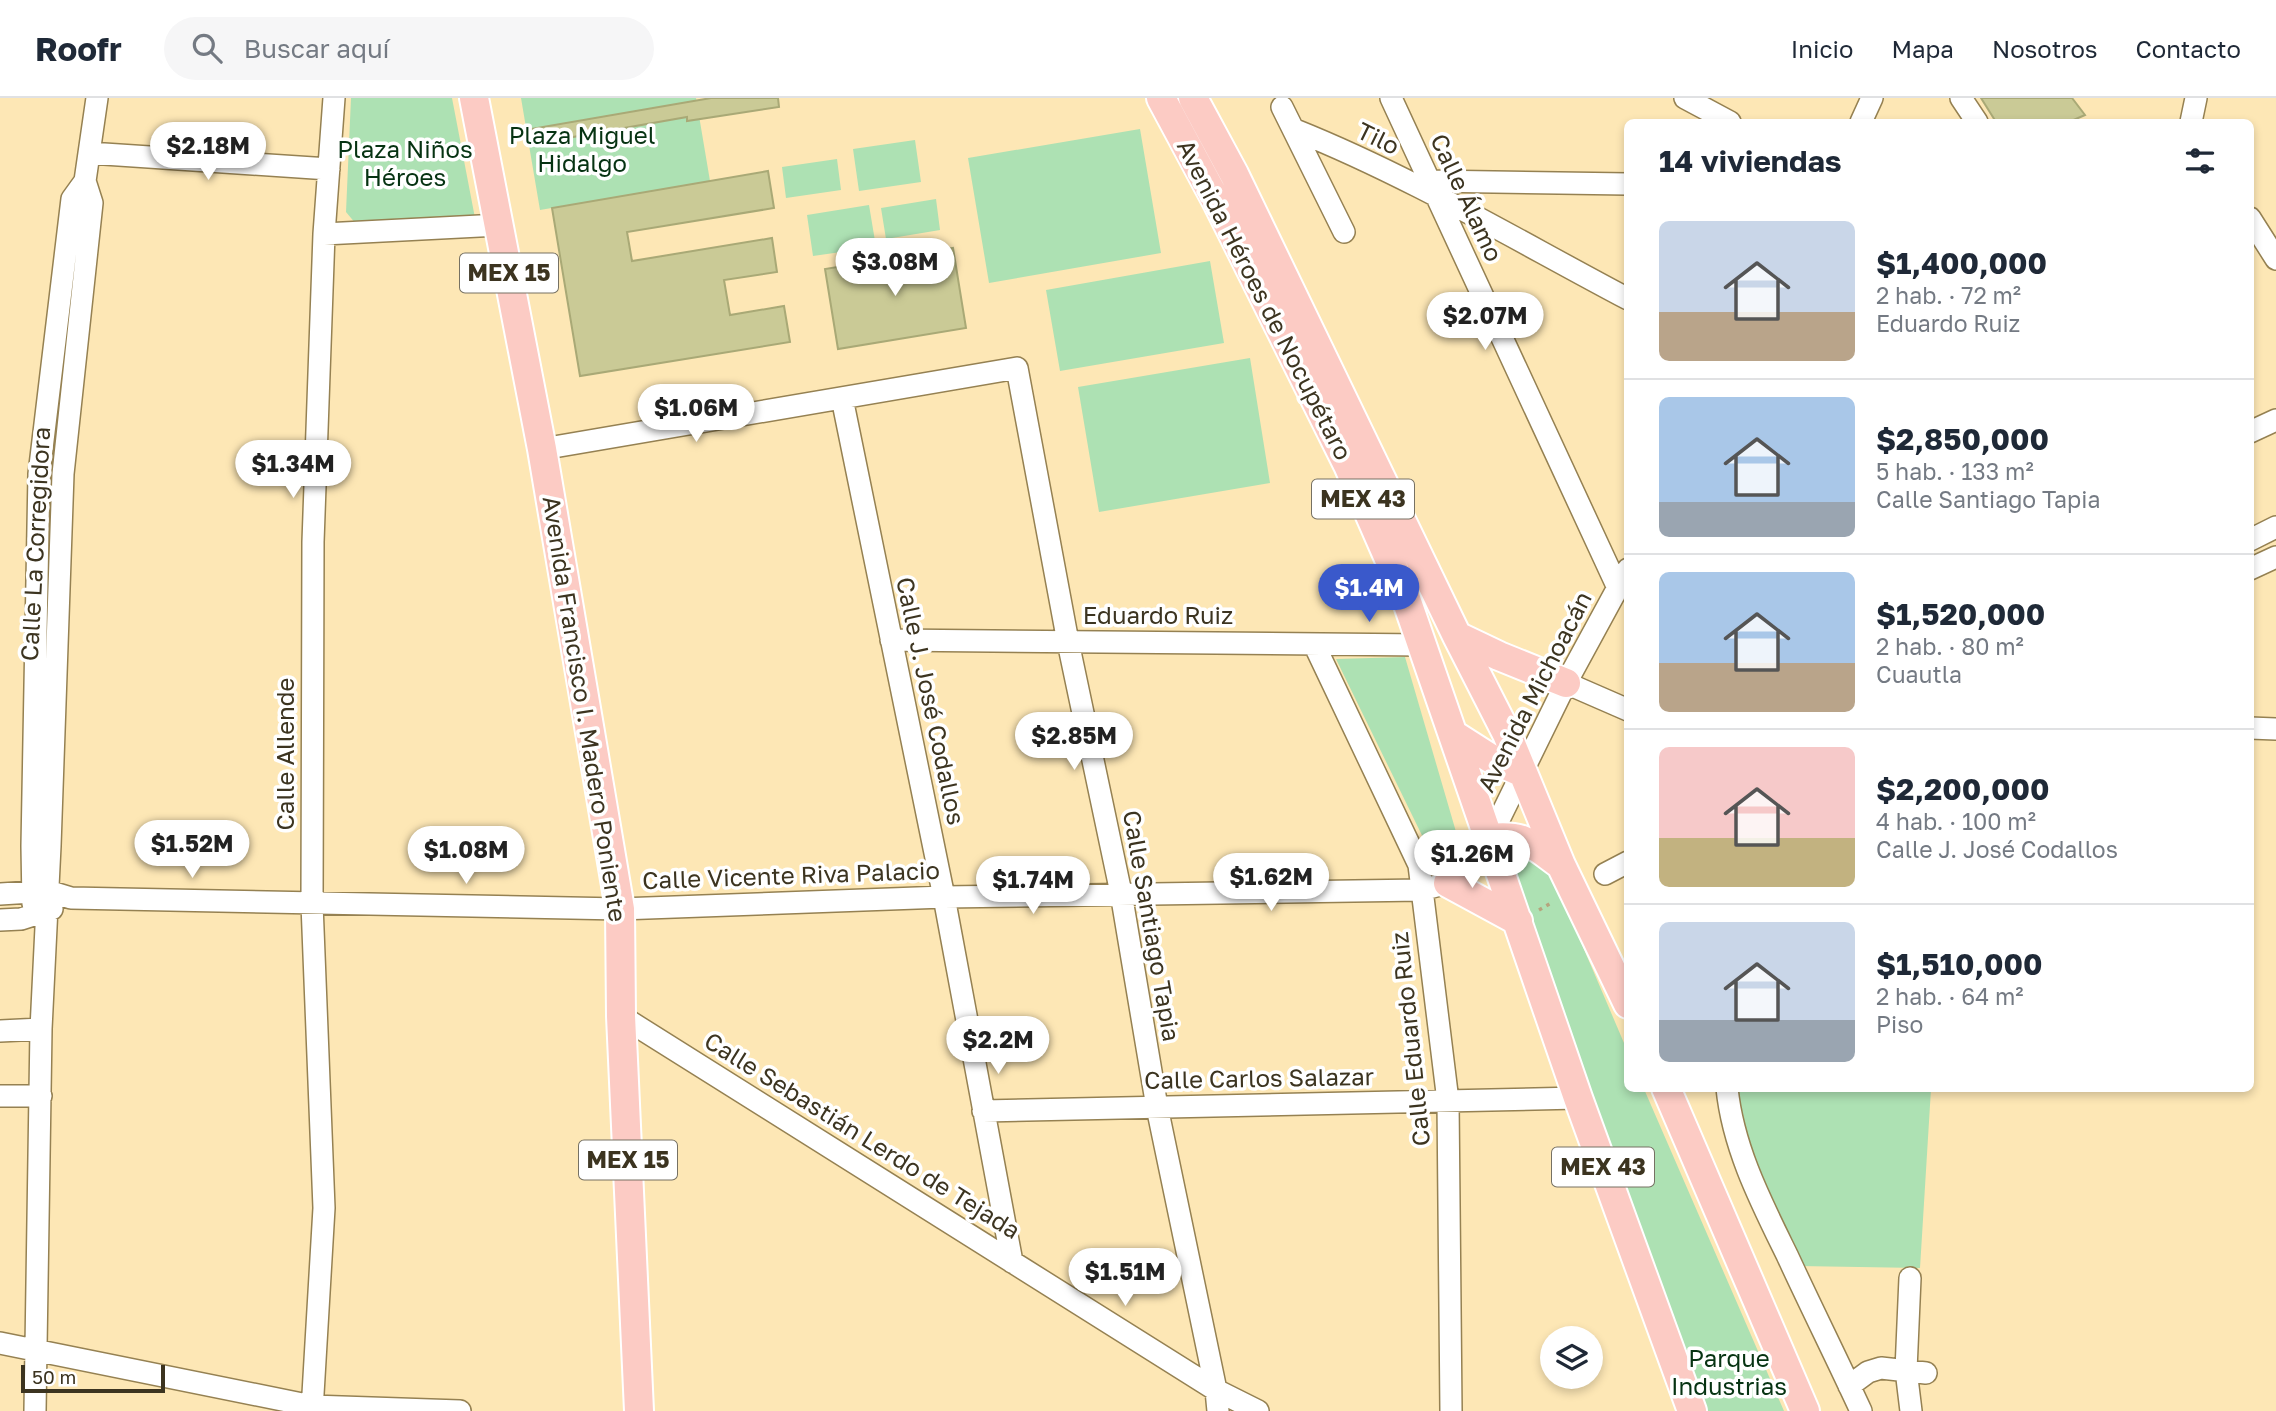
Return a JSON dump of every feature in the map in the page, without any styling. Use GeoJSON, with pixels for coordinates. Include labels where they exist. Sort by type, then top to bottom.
{"type":"FeatureCollection","features":[{"type":"Feature","properties":{"kind":"main road","name":"Avenida Francisco I. Madero Poniente"},"geometry":{"type":"LineString","coordinates":[[474,98],[542,449],[620,909],[621,1016],[639,1411]]}},
{"type":"Feature","properties":{"kind":"main road","name":"Avenida Héroes de Nocupétaro"},"geometry":{"type":"LineString","coordinates":[[1161,98],[1218,204],[1348,465],[1404,593],[1578,1098],[1692,1411]]}},
{"type":"Feature","properties":{"kind":"main road","name":"Avenida Héroes de Nocupétaro"},"geometry":{"type":"LineString","coordinates":[[1193,98],[1234,174],[1507,734],[1560,865],[1624,995]]}},
{"type":"Feature","properties":{"kind":"main road"},"geometry":{"type":"LineString","coordinates":[[1457,636],[1566,683]]}},
{"type":"Feature","properties":{"kind":"main road"},"geometry":{"type":"LineString","coordinates":[[1454,735],[1490,758],[1524,773]]}},
{"type":"Feature","properties":{"kind":"main road"},"geometry":{"type":"LineString","coordinates":[[1490,838],[1523,838],[1560,865]]}},
{"type":"Feature","properties":{"kind":"main road"},"geometry":{"type":"LineString","coordinates":[[1434,887],[1518,921]]}},
{"type":"Feature","properties":{"kind":"main road","name":"MEX 43"},"geometry":{"type":"LineString","coordinates":[[1668,1092],[1805,1411]]}},
{"type":"Feature","properties":{"kind":"street","name":"Calle La Corregidora"},"geometry":{"type":"LineString","coordinates":[[36,1350],[41,1096],[41,892],[32,846],[39,474],[72,199],[85,181],[97,98]]}},
{"type":"Feature","properties":{"kind":"street","name":"Calle Allende"},"geometry":{"type":"LineString","coordinates":[[312,1408],[324,1208],[312,904],[313,542],[324,234],[334,98]]}},
{"type":"Feature","properties":{"kind":"street","name":"Calle Álamo"},"geometry":{"type":"LineString","coordinates":[[1391,98],[1624,581]]}},
{"type":"Feature","properties":{"kind":"street"},"geometry":{"type":"LineString","coordinates":[[1685,98],[1724,119]]}},
{"type":"Feature","properties":{"kind":"street"},"geometry":{"type":"LineString","coordinates":[[1862,119],[1872,98]]}},
{"type":"Feature","properties":{"kind":"street"},"geometry":{"type":"LineString","coordinates":[[1961,98],[1975,119]]}},
{"type":"Feature","properties":{"kind":"street"},"geometry":{"type":"LineString","coordinates":[[2192,119],[2196,98]]}},
{"type":"Feature","properties":{"kind":"street"},"geometry":{"type":"LineString","coordinates":[[1282,107],[1344,232]]}},
{"type":"Feature","properties":{"kind":"street","name":"Tilo"},"geometry":{"type":"LineString","coordinates":[[1295,130],[1433,189],[1624,297]]}},
{"type":"Feature","properties":{"kind":"street"},"geometry":{"type":"LineString","coordinates":[[89,153],[329,169]]}},
{"type":"Feature","properties":{"kind":"street"},"geometry":{"type":"LineString","coordinates":[[1433,189],[1624,184]]}},
{"type":"Feature","properties":{"kind":"street"},"geometry":{"type":"LineString","coordinates":[[2254,224],[2276,259]]}},
{"type":"Feature","properties":{"kind":"street"},"geometry":{"type":"LineString","coordinates":[[324,234],[499,225]]}},
{"type":"Feature","properties":{"kind":"street","name":"Calle Santiago Tapia"},"geometry":{"type":"LineString","coordinates":[[842,398],[1017,368],[1068,642],[1121,893],[1157,1107],[1217,1401]]}},
{"type":"Feature","properties":{"kind":"street"},"geometry":{"type":"LineString","coordinates":[[542,449],[842,398]]}},
{"type":"Feature","properties":{"kind":"street","name":"Calle J. José Codallos"},"geometry":{"type":"LineString","coordinates":[[842,398],[944,897],[1012,1262]]}},
{"type":"Feature","properties":{"kind":"street"},"geometry":{"type":"LineString","coordinates":[[2254,430],[2276,420]]}},
{"type":"Feature","properties":{"kind":"street"},"geometry":{"type":"LineString","coordinates":[[2254,538],[2276,527]]}},
{"type":"Feature","properties":{"kind":"street"},"geometry":{"type":"LineString","coordinates":[[2254,567],[2276,557]]}},
{"type":"Feature","properties":{"kind":"street","name":"Avenida Michoacán"},"geometry":{"type":"LineString","coordinates":[[1490,838],[1566,683],[1624,581]]}},
{"type":"Feature","properties":{"kind":"street","name":"Eduardo Ruiz"},"geometry":{"type":"LineString","coordinates":[[891,640],[1424,645]]}},
{"type":"Feature","properties":{"kind":"street","name":"Calle Eduardo Ruiz"},"geometry":{"type":"LineString","coordinates":[[1314,644],[1419,865],[1434,887],[1448,1101],[1451,1411]]}},
{"type":"Feature","properties":{"kind":"street"},"geometry":{"type":"LineString","coordinates":[[1566,683],[1624,708]]}},
{"type":"Feature","properties":{"kind":"street"},"geometry":{"type":"LineString","coordinates":[[2254,728],[2276,729]]}},
{"type":"Feature","properties":{"kind":"street"},"geometry":{"type":"LineString","coordinates":[[1434,887],[1469,864],[1490,838]]}},
{"type":"Feature","properties":{"kind":"street"},"geometry":{"type":"LineString","coordinates":[[1605,874],[1624,864]]}},
{"type":"Feature","properties":{"kind":"street","name":"Calle Vicente Riva Palacio"},"geometry":{"type":"LineString","coordinates":[[41,892],[71,898],[620,909],[944,897],[1434,887]]}},
{"type":"Feature","properties":{"kind":"street"},"geometry":{"type":"LineString","coordinates":[[0,894],[41,892]]}},
{"type":"Feature","properties":{"kind":"street"},"geometry":{"type":"LineString","coordinates":[[0,920],[40,914],[71,898]]}},
{"type":"Feature","properties":{"kind":"street","name":"Calle Sebastián Lerdo de Tejada"},"geometry":{"type":"LineString","coordinates":[[621,1016],[1012,1262],[1217,1401],[1258,1411]]}},
{"type":"Feature","properties":{"kind":"street"},"geometry":{"type":"LineString","coordinates":[[0,1031],[41,1029]]}},
{"type":"Feature","properties":{"kind":"street"},"geometry":{"type":"LineString","coordinates":[[1728,1092],[1730,1112],[1754,1183],[1861,1411]]}},
{"type":"Feature","properties":{"kind":"street"},"geometry":{"type":"LineString","coordinates":[[0,1096],[41,1096]]}},
{"type":"Feature","properties":{"kind":"street","name":"Calle Carlos Salazar"},"geometry":{"type":"LineString","coordinates":[[983,1111],[1578,1098]]}},
{"type":"Feature","properties":{"kind":"street"},"geometry":{"type":"LineString","coordinates":[[1910,1278],[1916,1371],[1911,1411]]}},
{"type":"Feature","properties":{"kind":"street"},"geometry":{"type":"LineString","coordinates":[[0,1343],[312,1408],[460,1411]]}},
{"type":"Feature","properties":{"kind":"street"},"geometry":{"type":"LineString","coordinates":[[35,1411],[36,1350]]}},
{"type":"Feature","properties":{"kind":"street"},"geometry":{"type":"LineString","coordinates":[[1850,1386],[1868,1371],[1881,1368],[1916,1371]]}},
{"type":"Feature","properties":{"kind":"green space","name":"Plaza Niños Héroes"},"geometry":{"type":"Polygon","coordinates":[[[351,98],[452,98],[475,218],[356,224],[346,212],[351,98]]]}},
{"type":"Feature","properties":{"kind":"green space","name":"Plaza Miguel Hidalgo"},"geometry":{"type":"Polygon","coordinates":[[[521,98],[696,98],[710,181],[540,210],[521,98]]]}},
{"type":"Feature","properties":{"kind":"green space"},"geometry":{"type":"Polygon","coordinates":[[[1140,129],[1161,253],[989,283],[968,158],[1140,129]]]}},
{"type":"Feature","properties":{"kind":"green space"},"geometry":{"type":"Polygon","coordinates":[[[915,140],[921,182],[859,191],[853,149],[915,140]]]}},
{"type":"Feature","properties":{"kind":"green space"},"geometry":{"type":"Polygon","coordinates":[[[837,159],[841,190],[786,198],[782,167],[837,159]]]}},
{"type":"Feature","properties":{"kind":"green space"},"geometry":{"type":"Polygon","coordinates":[[[936,199],[940,230],[886,239],[881,208],[936,199]]]}},
{"type":"Feature","properties":{"kind":"green space"},"geometry":{"type":"Polygon","coordinates":[[[869,205],[876,247],[813,256],[807,215],[869,205]]]}},
{"type":"Feature","properties":{"kind":"green space"},"geometry":{"type":"Polygon","coordinates":[[[1210,261],[1224,343],[1060,371],[1046,290],[1210,261]]]}},
{"type":"Feature","properties":{"kind":"green space"},"geometry":{"type":"Polygon","coordinates":[[[1250,358],[1270,483],[1099,512],[1078,387],[1250,358]]]}},
{"type":"Feature","properties":{"kind":"green space"},"geometry":{"type":"Polygon","coordinates":[[[1405,657],[1459,842],[1433,858],[1336,659],[1405,657]]]}},
{"type":"Feature","properties":{"kind":"green space","name":"Parque Industrias"},"geometry":{"type":"Polygon","coordinates":[[[1508,841],[1551,872],[1624,1043],[1624,1092],[1645,1092],[1784,1411],[1704,1411],[1500,848],[1508,841]]]}},
{"type":"Feature","properties":{"kind":"green space"},"geometry":{"type":"Polygon","coordinates":[[[1735,1092],[1931,1092],[1920,1268],[1798,1266],[1735,1114],[1735,1092]]]}},
{"type":"Feature","properties":{"kind":"building"},"geometry":{"type":"Polygon","coordinates":[[[711,98],[778,98],[779,107],[687,121],[687,117],[533,144],[531,129],[711,98]]]}},
{"type":"Feature","properties":{"kind":"building"},"geometry":{"type":"Polygon","coordinates":[[[1981,98],[2072,98],[2085,115],[2076,119],[1994,119],[1981,98]]]}},
{"type":"Feature","properties":{"kind":"building"},"geometry":{"type":"Polygon","coordinates":[[[768,171],[774,208],[627,232],[632,261],[772,238],[777,272],[724,280],[730,315],[784,306],[790,342],[580,376],[552,208],[768,171]]]}},
{"type":"Feature","properties":{"kind":"building"},"geometry":{"type":"Polygon","coordinates":[[[953,248],[966,328],[838,349],[825,269],[953,248]]]}}]}
